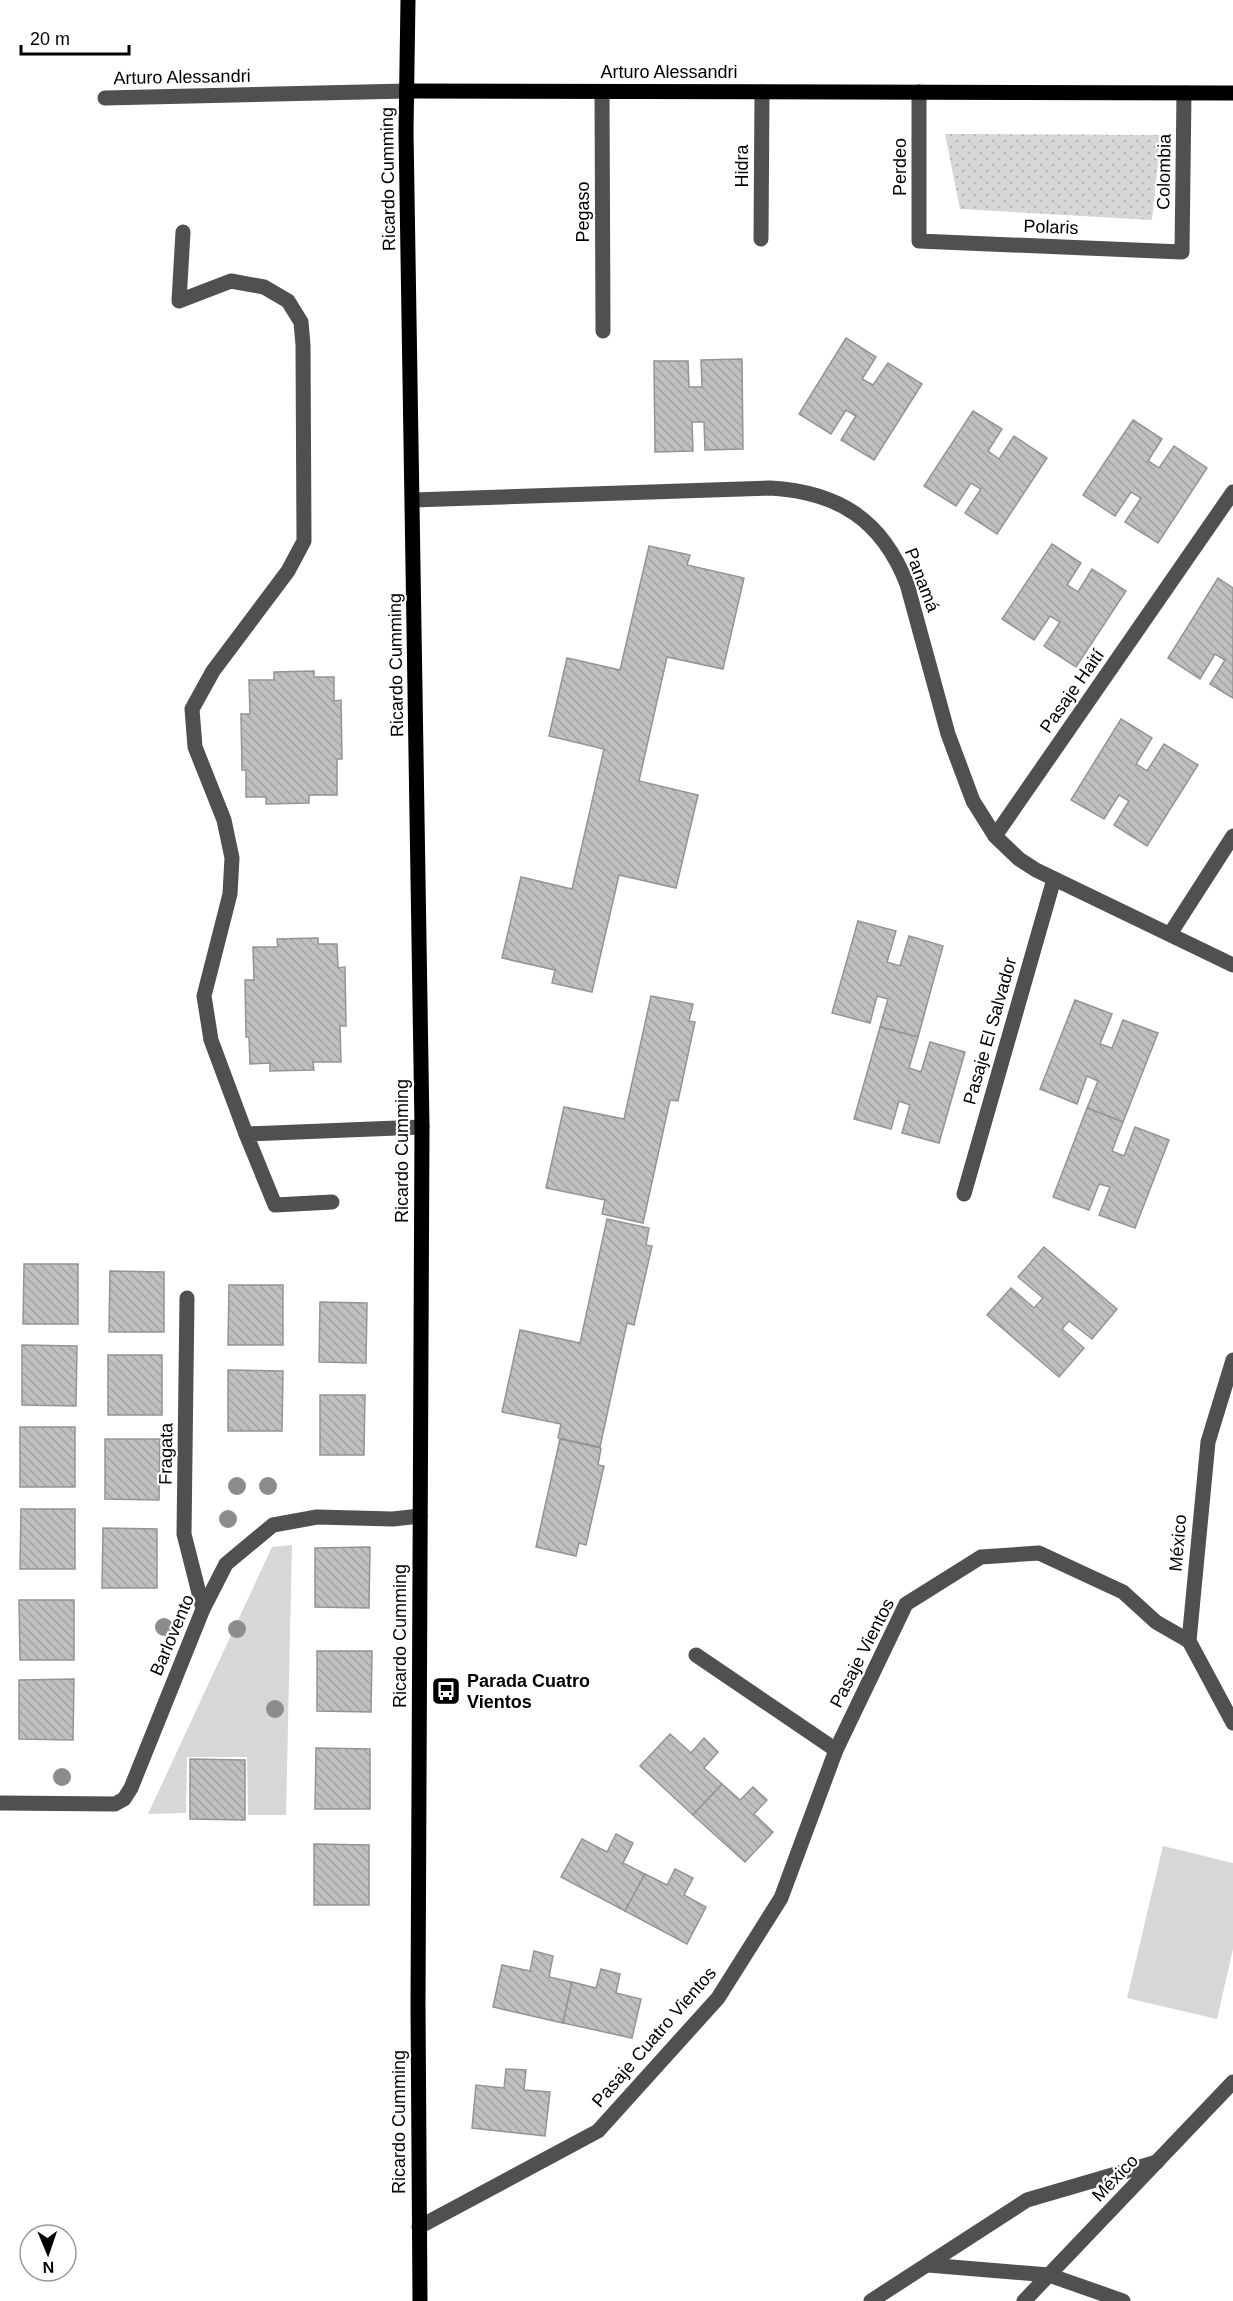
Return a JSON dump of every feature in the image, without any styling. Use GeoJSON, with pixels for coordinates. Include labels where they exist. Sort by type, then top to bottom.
{"type":"FeatureCollection","features":[{"type":"Feature","properties":{"kind":"main road","name":"Ricardo Cumming"},"geometry":{"type":"LineString","coordinates":[[408,0],[406,92],[422,1127],[420,2301]]}},
{"type":"Feature","properties":{"kind":"main road","name":"Arturo Alessandri"},"geometry":{"type":"LineString","coordinates":[[406,92],[1233,93]]}},
{"type":"Feature","properties":{"kind":"street","name":"Arturo Alessandri"},"geometry":{"type":"LineString","coordinates":[[105,98],[406,92]]}},
{"type":"Feature","properties":{"kind":"street","name":"Pegaso"},"geometry":{"type":"LineString","coordinates":[[602,92],[603,331]]}},
{"type":"Feature","properties":{"kind":"street","name":"Hidra"},"geometry":{"type":"LineString","coordinates":[[761,239],[762,92]]}},
{"type":"Feature","properties":{"kind":"street","name":"Perdeo"},"geometry":{"type":"LineString","coordinates":[[919,241],[920,92]]}},
{"type":"Feature","properties":{"kind":"street","name":"Colombia"},"geometry":{"type":"LineString","coordinates":[[1182,252],[1184,93]]}},
{"type":"Feature","properties":{"kind":"street"},"geometry":{"type":"LineString","coordinates":[[183,232],[179,301],[231,281],[264,287],[288,301],[301,322],[304,541],[288,571],[213,671],[192,709],[195,747],[224,819],[232,858],[230,894],[204,996],[211,1040],[274,1205],[332,1202]]}},
{"type":"Feature","properties":{"kind":"street","name":"Polaris"},"geometry":{"type":"LineString","coordinates":[[919,241],[1182,252]]}},
{"type":"Feature","properties":{"kind":"street","name":"Panamá"},"geometry":{"type":"LineString","coordinates":[[413,500],[770,488],[813,494],[834,501],[854,512],[872,526],[899,563],[907,584],[948,734],[973,801],[995,836],[1019,859],[1054,879],[1233,965]]}},
{"type":"Feature","properties":{"kind":"street","name":"Pasaje Haití"},"geometry":{"type":"LineString","coordinates":[[995,836],[1233,492]]}},
{"type":"Feature","properties":{"kind":"street"},"geometry":{"type":"LineString","coordinates":[[1170,934],[1233,836]]}},
{"type":"Feature","properties":{"kind":"street","name":"Pasaje El Salvador"},"geometry":{"type":"LineString","coordinates":[[964,1194],[1054,879]]}},
{"type":"Feature","properties":{"kind":"street"},"geometry":{"type":"LineString","coordinates":[[246,1134],[422,1127]]}},
{"type":"Feature","properties":{"kind":"street","name":"Fragata"},"geometry":{"type":"LineString","coordinates":[[188,1298],[184,1534],[203,1609]]}},
{"type":"Feature","properties":{"kind":"street","name":"México"},"geometry":{"type":"LineString","coordinates":[[1189,1641],[1208,1442],[1233,1360]]}},
{"type":"Feature","properties":{"kind":"street","name":"Barlovento"},"geometry":{"type":"LineString","coordinates":[[0,1803],[115,1804],[124,1799],[131,1788],[203,1609],[226,1564],[273,1524],[317,1517],[393,1519],[420,1516]]}},
{"type":"Feature","properties":{"kind":"street","name":"Pasaje Vientos"},"geometry":{"type":"LineString","coordinates":[[836,1750],[906,1604],[981,1557],[1039,1553],[1123,1592],[1156,1622],[1189,1641]]}},
{"type":"Feature","properties":{"kind":"street"},"geometry":{"type":"LineString","coordinates":[[1189,1641],[1233,1723]]}},
{"type":"Feature","properties":{"kind":"street"},"geometry":{"type":"LineString","coordinates":[[696,1655],[836,1750]]}},
{"type":"Feature","properties":{"kind":"street","name":"Pasaje Cuatro Vientos"},"geometry":{"type":"LineString","coordinates":[[419,2227],[598,2131],[718,1998],[781,1898],[836,1750]]}},
{"type":"Feature","properties":{"kind":"street","name":"México"},"geometry":{"type":"LineString","coordinates":[[1024,2301],[1233,2082]]}},
{"type":"Feature","properties":{"kind":"street"},"geometry":{"type":"LineString","coordinates":[[871,2301],[1027,2200],[1157,2162]]}},
{"type":"Feature","properties":{"kind":"street"},"geometry":{"type":"LineString","coordinates":[[928,2265],[1049,2275],[1123,2301]]}},
{"type":"Feature","properties":{"kind":"shaded area"},"geometry":{"type":"Polygon","coordinates":[[[945,134],[1161,135],[1152,220],[960,209],[945,134]]]}},
{"type":"Feature","properties":{"kind":"shaded area"},"geometry":{"type":"Polygon","coordinates":[[[292,1545],[286,1815],[248,1815],[247,1757],[187,1757],[186,1813],[148,1814],[272,1547],[292,1545]]]}},
{"type":"Feature","properties":{"kind":"shaded area"},"geometry":{"type":"Polygon","coordinates":[[[1163,1846],[1233,1863],[1233,1949],[1217,2019],[1127,1998],[1163,1846]]]}},
{"type":"Feature","properties":{"kind":"building"},"geometry":{"type":"Polygon","coordinates":[[[846,338],[876,357],[862,379],[873,385],[888,363],[922,384],[874,460],[841,440],[856,416],[846,410],[831,434],[799,414],[846,338]]]}},
{"type":"Feature","properties":{"kind":"building"},"geometry":{"type":"Polygon","coordinates":[[[742,359],[743,449],[705,450],[704,422],[692,422],[693,451],[655,452],[654,361],[688,361],[689,387],[702,387],[701,360],[742,359]]]}},
{"type":"Feature","properties":{"kind":"building"},"geometry":{"type":"Polygon","coordinates":[[[973,411],[1002,429],[988,451],[999,459],[1014,436],[1047,458],[997,534],[965,513],[981,489],[971,483],[956,506],[924,486],[973,411]]]}},
{"type":"Feature","properties":{"kind":"building"},"geometry":{"type":"Polygon","coordinates":[[[1133,420],[1162,439],[1148,461],[1159,468],[1174,446],[1207,468],[1158,543],[1125,522],[1141,498],[1131,492],[1115,516],[1083,495],[1133,420]]]}},
{"type":"Feature","properties":{"kind":"building"},"geometry":{"type":"Polygon","coordinates":[[[1052,544],[1081,563],[1067,585],[1078,592],[1092,569],[1126,591],[1076,667],[1044,646],[1060,622],[1050,616],[1034,640],[1002,619],[1052,544]]]}},
{"type":"Feature","properties":{"kind":"building"},"geometry":{"type":"Polygon","coordinates":[[[649,546],[690,555],[687,565],[744,578],[723,669],[667,657],[639,781],[698,795],[676,888],[619,875],[592,992],[552,983],[555,970],[502,958],[521,877],[572,889],[604,749],[549,736],[567,658],[620,670],[649,546]]]}},
{"type":"Feature","properties":{"kind":"building"},"geometry":{"type":"Polygon","coordinates":[[[1218,578],[1233,588],[1233,698],[1210,684],[1225,660],[1215,654],[1200,679],[1168,658],[1218,578]]]}},
{"type":"Feature","properties":{"kind":"building"},"geometry":{"type":"Polygon","coordinates":[[[314,671],[314,677],[334,677],[334,701],[341,700],[342,759],[337,759],[337,795],[309,795],[309,803],[266,804],[266,797],[246,797],[246,770],[242,770],[241,714],[250,714],[249,680],[274,680],[274,672],[314,671]]]}},
{"type":"Feature","properties":{"kind":"building"},"geometry":{"type":"Polygon","coordinates":[[[1121,719],[1152,738],[1136,764],[1147,771],[1164,744],[1198,765],[1147,846],[1114,825],[1129,801],[1119,795],[1104,819],[1071,800],[1121,719]]]}},
{"type":"Feature","properties":{"kind":"building"},"geometry":{"type":"Polygon","coordinates":[[[858,921],[896,931],[887,962],[900,966],[909,936],[943,946],[918,1037],[880,1027],[888,999],[877,996],[870,1023],[832,1013],[858,921]]]}},
{"type":"Feature","properties":{"kind":"building"},"geometry":{"type":"Polygon","coordinates":[[[318,938],[318,944],[337,944],[338,968],[345,967],[346,1026],[340,1026],[341,1062],[313,1062],[314,1070],[270,1071],[270,1063],[250,1064],[249,1037],[246,1037],[245,980],[254,980],[253,947],[278,947],[277,939],[318,938]]]}},
{"type":"Feature","properties":{"kind":"building"},"geometry":{"type":"Polygon","coordinates":[[[651,996],[693,1004],[689,1021],[695,1022],[678,1101],[670,1100],[643,1223],[602,1214],[605,1200],[546,1188],[564,1107],[624,1119],[651,996]]]}},
{"type":"Feature","properties":{"kind":"building"},"geometry":{"type":"Polygon","coordinates":[[[1075,1000],[1112,1014],[1100,1044],[1112,1048],[1123,1020],[1158,1033],[1123,1122],[1087,1108],[1098,1081],[1087,1076],[1077,1104],[1040,1089],[1075,1000]]]}},
{"type":"Feature","properties":{"kind":"building"},"geometry":{"type":"Polygon","coordinates":[[[880,1027],[918,1037],[909,1068],[921,1072],[930,1042],[965,1052],[939,1143],[902,1133],[910,1105],[899,1101],[891,1129],[854,1119],[880,1027]]]}},
{"type":"Feature","properties":{"kind":"building"},"geometry":{"type":"Polygon","coordinates":[[[1087,1108],[1123,1122],[1112,1151],[1124,1156],[1135,1127],[1169,1140],[1135,1228],[1099,1215],[1110,1187],[1099,1184],[1089,1210],[1053,1197],[1087,1108]]]}},
{"type":"Feature","properties":{"kind":"building"},"geometry":{"type":"Polygon","coordinates":[[[607,1219],[649,1228],[646,1245],[652,1246],[634,1325],[627,1323],[600,1447],[558,1438],[561,1424],[502,1412],[520,1330],[580,1343],[607,1219]]]}},
{"type":"Feature","properties":{"kind":"building"},"geometry":{"type":"Polygon","coordinates":[[[1044,1247],[1117,1309],[1092,1339],[1069,1321],[1062,1329],[1084,1348],[1059,1377],[987,1315],[1011,1288],[1034,1308],[1043,1298],[1018,1277],[1044,1247]]]}},
{"type":"Feature","properties":{"kind":"building"},"geometry":{"type":"Polygon","coordinates":[[[24,1264],[78,1264],[78,1324],[23,1324],[24,1264]]]}},
{"type":"Feature","properties":{"kind":"building"},"geometry":{"type":"Polygon","coordinates":[[[110,1271],[164,1272],[164,1332],[109,1332],[110,1271]]]}},
{"type":"Feature","properties":{"kind":"building"},"geometry":{"type":"Polygon","coordinates":[[[229,1285],[283,1285],[283,1345],[228,1345],[229,1285]]]}},
{"type":"Feature","properties":{"kind":"building"},"geometry":{"type":"Polygon","coordinates":[[[320,1302],[367,1303],[366,1363],[319,1362],[320,1302]]]}},
{"type":"Feature","properties":{"kind":"building"},"geometry":{"type":"Polygon","coordinates":[[[22,1345],[77,1346],[76,1406],[22,1405],[22,1345]]]}},
{"type":"Feature","properties":{"kind":"building"},"geometry":{"type":"Polygon","coordinates":[[[108,1355],[162,1355],[162,1415],[108,1415],[108,1355]]]}},
{"type":"Feature","properties":{"kind":"building"},"geometry":{"type":"Polygon","coordinates":[[[228,1370],[283,1371],[282,1431],[228,1431],[228,1370]]]}},
{"type":"Feature","properties":{"kind":"building"},"geometry":{"type":"Polygon","coordinates":[[[320,1395],[365,1395],[364,1455],[320,1455],[320,1395]]]}},
{"type":"Feature","properties":{"kind":"building"},"geometry":{"type":"Polygon","coordinates":[[[20,1427],[75,1427],[75,1487],[20,1487],[20,1427]]]}},
{"type":"Feature","properties":{"kind":"building"},"geometry":{"type":"Polygon","coordinates":[[[105,1439],[160,1439],[159,1500],[105,1499],[105,1439]]]}},
{"type":"Feature","properties":{"kind":"building"},"geometry":{"type":"Polygon","coordinates":[[[560,1439],[601,1448],[598,1465],[604,1466],[586,1545],[579,1543],[576,1556],[536,1547],[560,1439]]]}},
{"type":"Feature","properties":{"kind":"building"},"geometry":{"type":"Polygon","coordinates":[[[21,1509],[75,1509],[75,1569],[20,1569],[21,1509]]]}},
{"type":"Feature","properties":{"kind":"building"},"geometry":{"type":"Polygon","coordinates":[[[103,1528],[157,1529],[157,1588],[102,1588],[103,1528]]]}},
{"type":"Feature","properties":{"kind":"building"},"geometry":{"type":"Polygon","coordinates":[[[370,1547],[369,1608],[315,1607],[315,1548],[370,1547]]]}},
{"type":"Feature","properties":{"kind":"building"},"geometry":{"type":"Polygon","coordinates":[[[19,1600],[74,1600],[74,1660],[20,1660],[19,1600]]]}},
{"type":"Feature","properties":{"kind":"building"},"geometry":{"type":"Polygon","coordinates":[[[317,1651],[372,1651],[371,1712],[317,1711],[317,1651]]]}},
{"type":"Feature","properties":{"kind":"building"},"geometry":{"type":"Polygon","coordinates":[[[74,1679],[73,1740],[19,1739],[19,1680],[74,1679]]]}},
{"type":"Feature","properties":{"kind":"building"},"geometry":{"type":"Polygon","coordinates":[[[670,1734],[691,1753],[704,1738],[718,1752],[704,1768],[722,1784],[693,1815],[640,1766],[670,1734]]]}},
{"type":"Feature","properties":{"kind":"building"},"geometry":{"type":"Polygon","coordinates":[[[316,1748],[370,1749],[370,1809],[315,1809],[316,1748]]]}},
{"type":"Feature","properties":{"kind":"building"},"geometry":{"type":"Polygon","coordinates":[[[190,1759],[245,1760],[245,1820],[190,1819],[190,1759]]]}},
{"type":"Feature","properties":{"kind":"building"},"geometry":{"type":"Polygon","coordinates":[[[722,1784],[740,1800],[753,1787],[767,1800],[754,1814],[773,1832],[745,1862],[693,1815],[722,1784]]]}},
{"type":"Feature","properties":{"kind":"building"},"geometry":{"type":"Polygon","coordinates":[[[616,1834],[633,1843],[623,1863],[645,1874],[625,1911],[561,1877],[582,1839],[607,1852],[616,1834]]]}},
{"type":"Feature","properties":{"kind":"building"},"geometry":{"type":"Polygon","coordinates":[[[314,1844],[369,1845],[369,1905],[314,1905],[314,1844]]]}},
{"type":"Feature","properties":{"kind":"building"},"geometry":{"type":"Polygon","coordinates":[[[675,1869],[693,1878],[684,1895],[706,1907],[687,1944],[625,1911],[645,1874],[667,1885],[675,1869]]]}},
{"type":"Feature","properties":{"kind":"building"},"geometry":{"type":"Polygon","coordinates":[[[534,1951],[553,1956],[549,1977],[572,1982],[563,2023],[493,2007],[502,1965],[530,1971],[534,1951]]]}},
{"type":"Feature","properties":{"kind":"building"},"geometry":{"type":"Polygon","coordinates":[[[601,1969],[620,1974],[616,1993],[641,1999],[632,2038],[563,2023],[572,1982],[596,1988],[601,1969]]]}},
{"type":"Feature","properties":{"kind":"building"},"geometry":{"type":"Polygon","coordinates":[[[506,2069],[526,2070],[524,2090],[550,2092],[545,2136],[472,2128],[476,2085],[504,2088],[506,2069]]]}},
{"type":"Feature","properties":{"kind":"place","name":"Parada Cuatro Vientos"},"geometry":{"type":"Point","coordinates":[446,1691]}}]}
